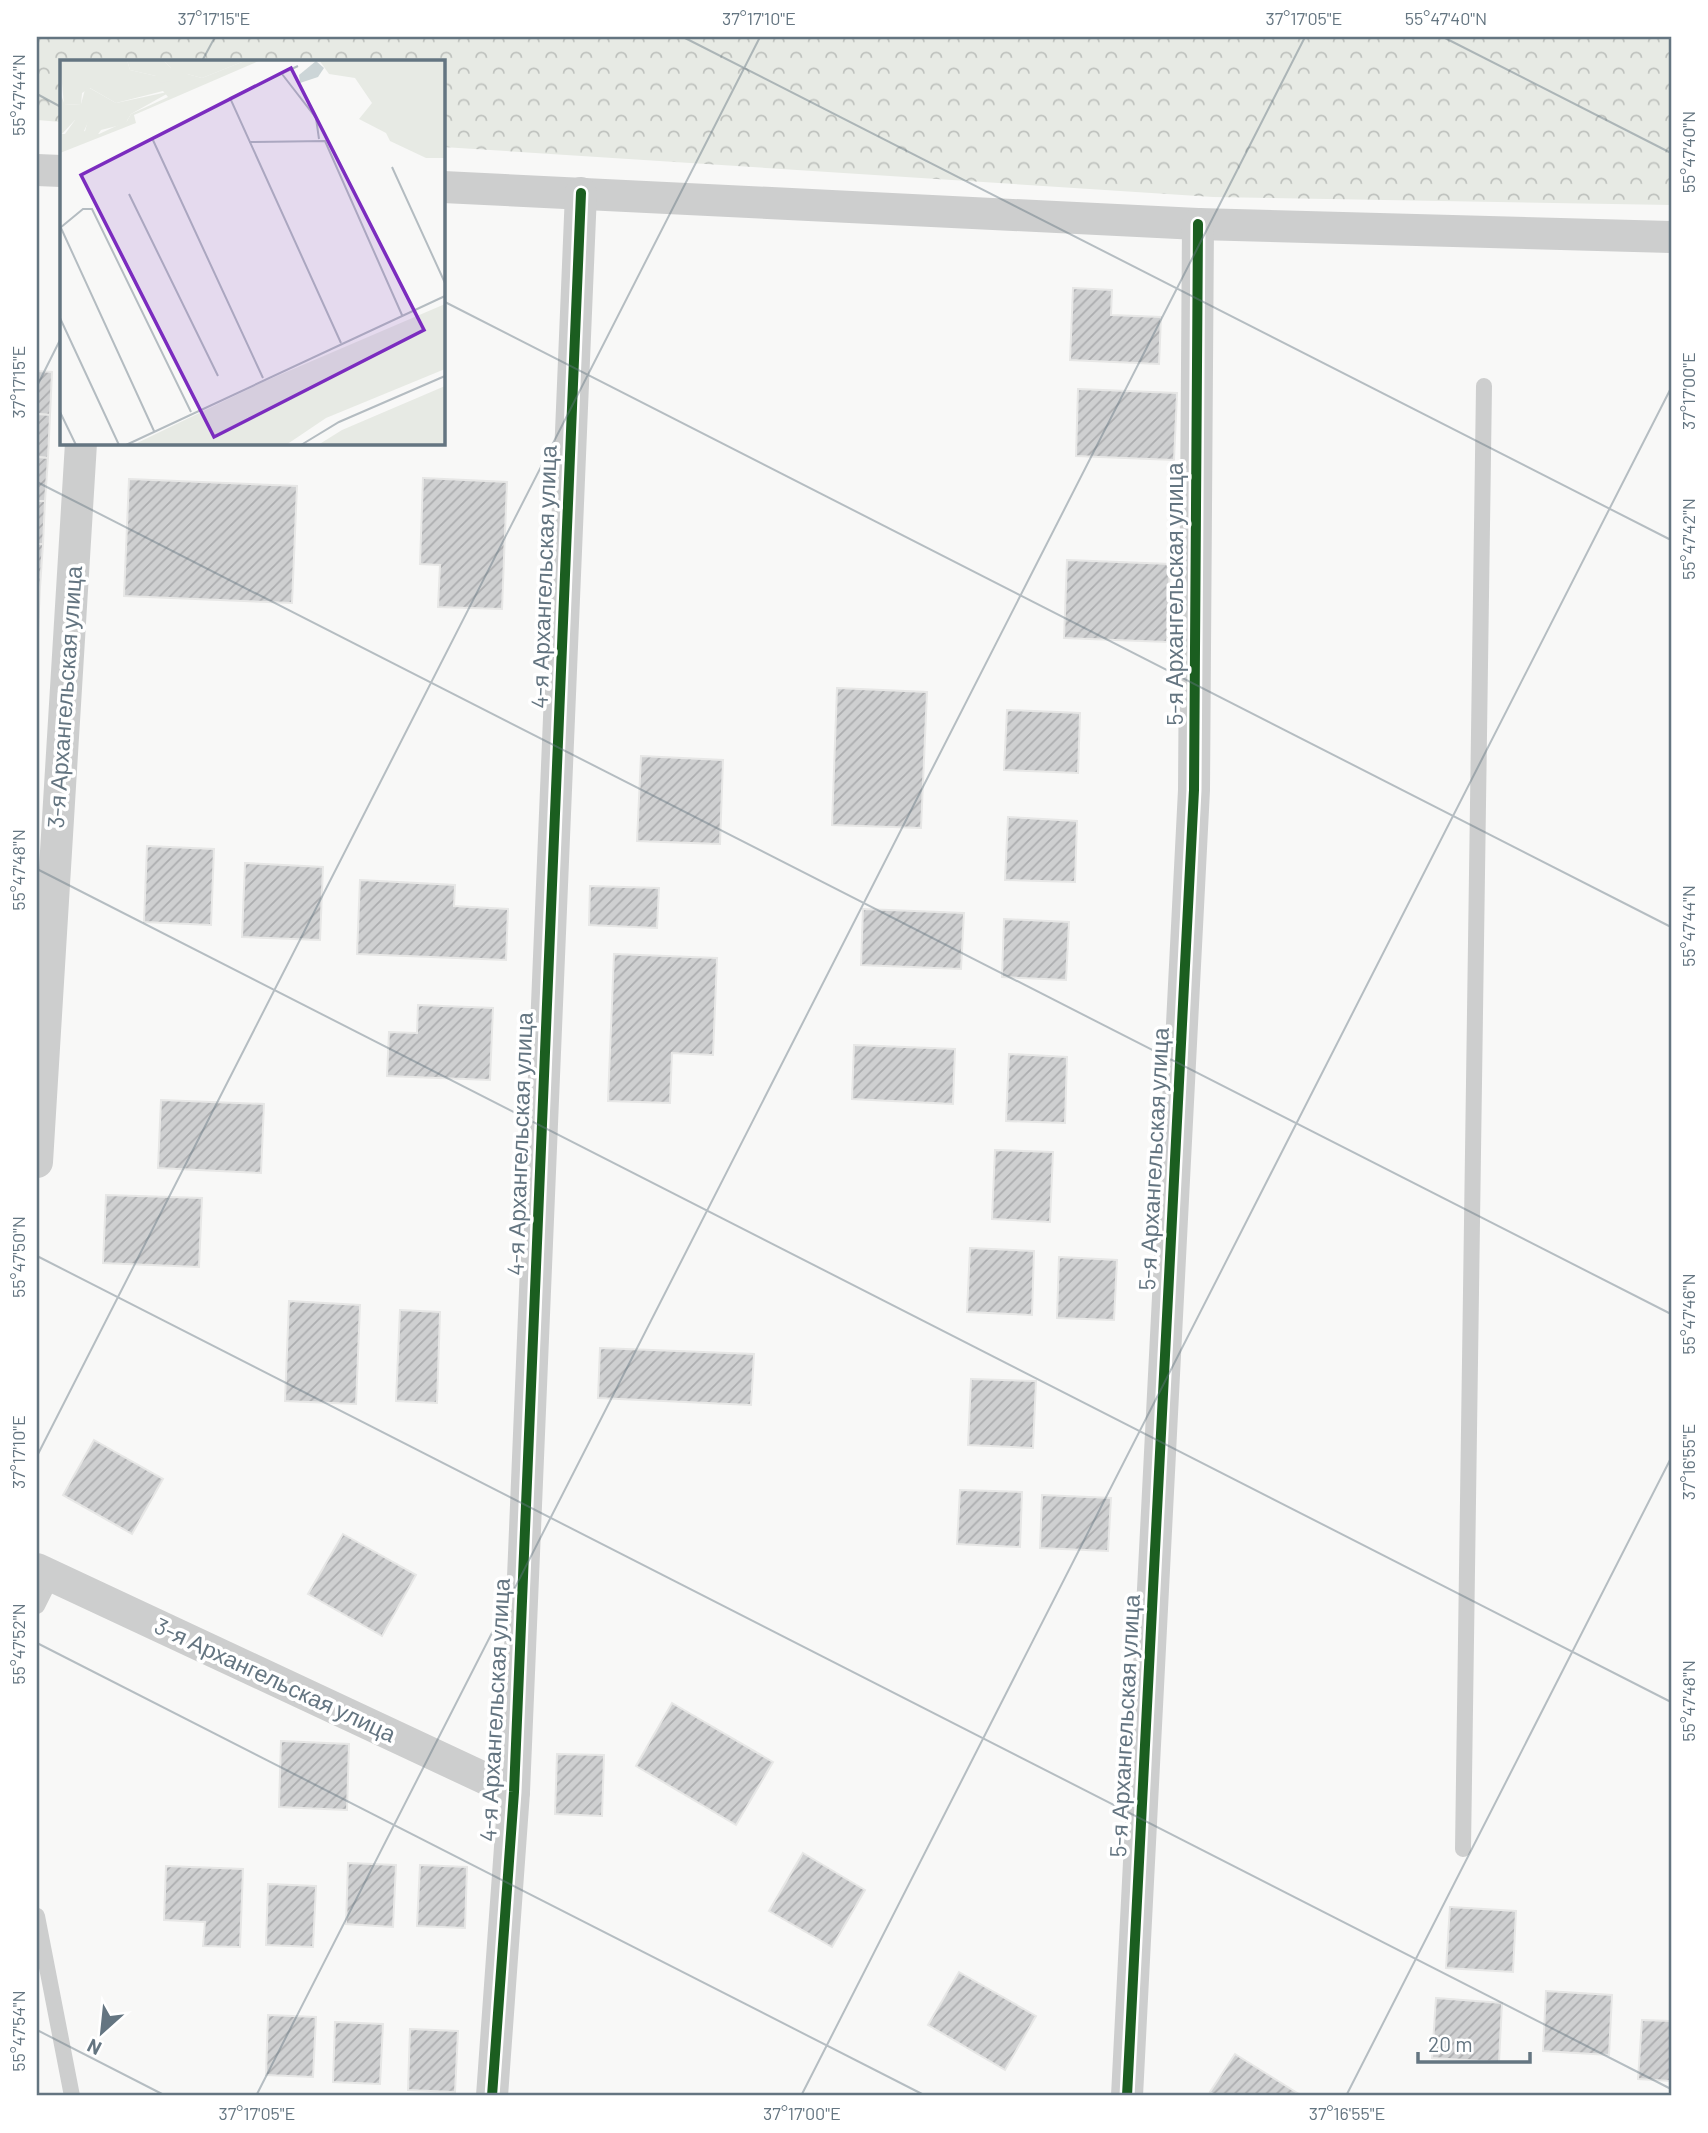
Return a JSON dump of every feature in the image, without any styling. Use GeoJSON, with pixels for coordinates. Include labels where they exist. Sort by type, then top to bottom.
{"type":"FeatureCollection","features":[{"type":"Feature","properties":{"kind":"street"},"geometry":{"type":"LineString","coordinates":[[37,170],[60,171]]}},
{"type":"Feature","properties":{"kind":"street"},"geometry":{"type":"LineString","coordinates":[[444,187],[1198,224],[1671,237]]}},
{"type":"Feature","properties":{"kind":"street","name":"4-я Архангельская улица"},"geometry":{"type":"LineString","coordinates":[[492,2096],[514,1791],[581,193]]}},
{"type":"Feature","properties":{"kind":"street","name":"5-я Архангельская улица"},"geometry":{"type":"LineString","coordinates":[[1126,2096],[1194,790],[1198,224]]}},
{"type":"Feature","properties":{"kind":"street","name":"3-я Архангельская улица"},"geometry":{"type":"LineString","coordinates":[[37,1162],[81,444]]}},
{"type":"Feature","properties":{"kind":"street","name":"3-я Архангельская улица"},"geometry":{"type":"LineString","coordinates":[[44,1573],[514,1791]]}},
{"type":"Feature","properties":{"kind":"lane"},"geometry":{"type":"LineString","coordinates":[[1463,1849],[1485,386]]}},
{"type":"Feature","properties":{"kind":"lane"},"geometry":{"type":"LineString","coordinates":[[37,1606],[44,1573]]}},
{"type":"Feature","properties":{"kind":"lane"},"geometry":{"type":"LineString","coordinates":[[37,1916],[72,2096]]}},
{"type":"Feature","properties":{"kind":"green space"},"geometry":{"type":"Polygon","coordinates":[[[37,37],[1671,37],[1671,205],[1213,197],[444,147],[444,60],[60,60],[60,122],[37,120],[37,37]]]}},
{"type":"Feature","properties":{"kind":"building"},"geometry":{"type":"Polygon","coordinates":[[[1073,288],[1112,290],[1111,315],[1161,317],[1159,364],[1070,360],[1073,288]]]}},
{"type":"Feature","properties":{"kind":"building"},"geometry":{"type":"Polygon","coordinates":[[[37,371],[52,372],[50,415],[37,414],[37,371]]]}},
{"type":"Feature","properties":{"kind":"building"},"geometry":{"type":"Polygon","coordinates":[[[1078,389],[1177,393],[1174,460],[1076,456],[1078,389]]]}},
{"type":"Feature","properties":{"kind":"building"},"geometry":{"type":"Polygon","coordinates":[[[37,414],[50,415],[48,458],[37,457],[37,414]]]}},
{"type":"Feature","properties":{"kind":"building"},"geometry":{"type":"Polygon","coordinates":[[[37,457],[48,458],[45,501],[37,501],[37,457]]]}},
{"type":"Feature","properties":{"kind":"building"},"geometry":{"type":"Polygon","coordinates":[[[423,478],[507,482],[502,609],[438,607],[440,565],[420,564],[423,478]]]}},
{"type":"Feature","properties":{"kind":"building"},"geometry":{"type":"Polygon","coordinates":[[[129,479],[297,486],[292,603],[124,596],[129,479]]]}},
{"type":"Feature","properties":{"kind":"building"},"geometry":{"type":"Polygon","coordinates":[[[37,501],[45,501],[43,544],[37,544],[37,501]]]}},
{"type":"Feature","properties":{"kind":"building"},"geometry":{"type":"Polygon","coordinates":[[[37,544],[43,544],[40,587],[37,587],[37,544]]]}},
{"type":"Feature","properties":{"kind":"building"},"geometry":{"type":"Polygon","coordinates":[[[1067,560],[1170,564],[1167,642],[1064,638],[1067,560]]]}},
{"type":"Feature","properties":{"kind":"building"},"geometry":{"type":"Polygon","coordinates":[[[37,587],[40,587],[38,631],[37,631],[37,587]]]}},
{"type":"Feature","properties":{"kind":"building"},"geometry":{"type":"Polygon","coordinates":[[[837,688],[927,692],[921,828],[832,825],[837,688]]]}},
{"type":"Feature","properties":{"kind":"building"},"geometry":{"type":"Polygon","coordinates":[[[1007,710],[1080,713],[1078,773],[1004,770],[1007,710]]]}},
{"type":"Feature","properties":{"kind":"building"},"geometry":{"type":"Polygon","coordinates":[[[641,756],[723,760],[720,844],[637,841],[641,756]]]}},
{"type":"Feature","properties":{"kind":"building"},"geometry":{"type":"Polygon","coordinates":[[[1008,817],[1077,821],[1075,882],[1005,880],[1008,817]]]}},
{"type":"Feature","properties":{"kind":"building"},"geometry":{"type":"Polygon","coordinates":[[[147,846],[214,849],[211,925],[144,922],[147,846]]]}},
{"type":"Feature","properties":{"kind":"building"},"geometry":{"type":"Polygon","coordinates":[[[245,863],[323,867],[320,940],[242,937],[245,863]]]}},
{"type":"Feature","properties":{"kind":"building"},"geometry":{"type":"Polygon","coordinates":[[[360,880],[455,885],[454,906],[508,909],[506,960],[357,954],[360,880]]]}},
{"type":"Feature","properties":{"kind":"building"},"geometry":{"type":"Polygon","coordinates":[[[590,886],[659,888],[657,928],[589,925],[590,886]]]}},
{"type":"Feature","properties":{"kind":"building"},"geometry":{"type":"Polygon","coordinates":[[[863,909],[964,913],[961,969],[861,965],[863,909]]]}},
{"type":"Feature","properties":{"kind":"building"},"geometry":{"type":"Polygon","coordinates":[[[1004,919],[1069,922],[1066,980],[1002,977],[1004,919]]]}},
{"type":"Feature","properties":{"kind":"building"},"geometry":{"type":"Polygon","coordinates":[[[614,954],[717,958],[713,1055],[672,1053],[670,1103],[608,1101],[614,954]]]}},
{"type":"Feature","properties":{"kind":"building"},"geometry":{"type":"Polygon","coordinates":[[[418,1005],[493,1008],[490,1080],[387,1076],[389,1032],[417,1033],[418,1005]]]}},
{"type":"Feature","properties":{"kind":"building"},"geometry":{"type":"Polygon","coordinates":[[[854,1045],[955,1049],[953,1104],[852,1099],[854,1045]]]}},
{"type":"Feature","properties":{"kind":"building"},"geometry":{"type":"Polygon","coordinates":[[[1009,1054],[1067,1057],[1065,1123],[1006,1121],[1009,1054]]]}},
{"type":"Feature","properties":{"kind":"building"},"geometry":{"type":"Polygon","coordinates":[[[161,1100],[264,1104],[261,1173],[158,1168],[161,1100]]]}},
{"type":"Feature","properties":{"kind":"building"},"geometry":{"type":"Polygon","coordinates":[[[995,1150],[1053,1152],[1050,1222],[992,1219],[995,1150]]]}},
{"type":"Feature","properties":{"kind":"building"},"geometry":{"type":"Polygon","coordinates":[[[106,1195],[202,1198],[199,1267],[103,1263],[106,1195]]]}},
{"type":"Feature","properties":{"kind":"building"},"geometry":{"type":"Polygon","coordinates":[[[970,1248],[1034,1251],[1032,1315],[967,1312],[970,1248]]]}},
{"type":"Feature","properties":{"kind":"building"},"geometry":{"type":"Polygon","coordinates":[[[1059,1257],[1117,1260],[1114,1320],[1057,1318],[1059,1257]]]}},
{"type":"Feature","properties":{"kind":"building"},"geometry":{"type":"Polygon","coordinates":[[[289,1301],[360,1305],[356,1404],[285,1401],[289,1301]]]}},
{"type":"Feature","properties":{"kind":"building"},"geometry":{"type":"Polygon","coordinates":[[[400,1310],[440,1312],[437,1403],[396,1401],[400,1310]]]}},
{"type":"Feature","properties":{"kind":"building"},"geometry":{"type":"Polygon","coordinates":[[[600,1348],[754,1354],[751,1405],[598,1398],[600,1348]]]}},
{"type":"Feature","properties":{"kind":"building"},"geometry":{"type":"Polygon","coordinates":[[[971,1379],[1036,1381],[1033,1448],[968,1445],[971,1379]]]}},
{"type":"Feature","properties":{"kind":"building"},"geometry":{"type":"Polygon","coordinates":[[[94,1440],[163,1479],[132,1534],[63,1495],[94,1440]]]}},
{"type":"Feature","properties":{"kind":"building"},"geometry":{"type":"Polygon","coordinates":[[[960,1490],[1022,1492],[1020,1547],[957,1544],[960,1490]]]}},
{"type":"Feature","properties":{"kind":"building"},"geometry":{"type":"Polygon","coordinates":[[[1042,1495],[1111,1498],[1108,1551],[1040,1548],[1042,1495]]]}},
{"type":"Feature","properties":{"kind":"building"},"geometry":{"type":"Polygon","coordinates":[[[343,1534],[416,1575],[382,1636],[308,1594],[343,1534]]]}},
{"type":"Feature","properties":{"kind":"building"},"geometry":{"type":"Polygon","coordinates":[[[672,1703],[773,1762],[736,1825],[636,1766],[672,1703]]]}},
{"type":"Feature","properties":{"kind":"building"},"geometry":{"type":"Polygon","coordinates":[[[281,1741],[349,1744],[347,1810],[279,1807],[281,1741]]]}},
{"type":"Feature","properties":{"kind":"building"},"geometry":{"type":"Polygon","coordinates":[[[557,1754],[604,1755],[602,1816],[555,1814],[557,1754]]]}},
{"type":"Feature","properties":{"kind":"building"},"geometry":{"type":"Polygon","coordinates":[[[803,1853],[865,1890],[832,1947],[769,1911],[803,1853]]]}},
{"type":"Feature","properties":{"kind":"building"},"geometry":{"type":"Polygon","coordinates":[[[348,1863],[396,1865],[393,1927],[346,1924],[348,1863]]]}},
{"type":"Feature","properties":{"kind":"building"},"geometry":{"type":"Polygon","coordinates":[[[420,1865],[467,1867],[465,1928],[417,1926],[420,1865]]]}},
{"type":"Feature","properties":{"kind":"building"},"geometry":{"type":"Polygon","coordinates":[[[166,1866],[243,1869],[240,1947],[203,1946],[205,1922],[164,1920],[166,1866]]]}},
{"type":"Feature","properties":{"kind":"building"},"geometry":{"type":"Polygon","coordinates":[[[268,1884],[316,1886],[313,1947],[266,1945],[268,1884]]]}},
{"type":"Feature","properties":{"kind":"building"},"geometry":{"type":"Polygon","coordinates":[[[1450,1907],[1516,1911],[1513,1972],[1446,1968],[1450,1907]]]}},
{"type":"Feature","properties":{"kind":"building"},"geometry":{"type":"Polygon","coordinates":[[[959,1972],[1036,2016],[1005,2070],[928,2025],[959,1972]]]}},
{"type":"Feature","properties":{"kind":"building"},"geometry":{"type":"Polygon","coordinates":[[[1546,1991],[1612,1995],[1609,2055],[1543,2051],[1546,1991]]]}},
{"type":"Feature","properties":{"kind":"building"},"geometry":{"type":"Polygon","coordinates":[[[1436,1998],[1502,2003],[1499,2062],[1432,2058],[1436,1998]]]}},
{"type":"Feature","properties":{"kind":"building"},"geometry":{"type":"Polygon","coordinates":[[[268,2015],[316,2017],[313,2077],[266,2075],[268,2015]]]}},
{"type":"Feature","properties":{"kind":"building"},"geometry":{"type":"Polygon","coordinates":[[[1642,2020],[1671,2021],[1671,2081],[1638,2079],[1642,2020]]]}},
{"type":"Feature","properties":{"kind":"building"},"geometry":{"type":"Polygon","coordinates":[[[335,2022],[383,2024],[380,2084],[333,2082],[335,2022]]]}},
{"type":"Feature","properties":{"kind":"building"},"geometry":{"type":"Polygon","coordinates":[[[410,2029],[458,2031],[455,2092],[408,2090],[410,2029]]]}},
{"type":"Feature","properties":{"kind":"building"},"geometry":{"type":"Polygon","coordinates":[[[1235,2054],[1302,2096],[1216,2096],[1210,2092],[1235,2054]]]}},
{"type":"Feature","properties":{"kind":"cycle path"},"geometry":{"type":"LineString","coordinates":[[492,2096],[514,1792],[581,193]]}},
{"type":"Feature","properties":{"kind":"cycle path"},"geometry":{"type":"LineString","coordinates":[[1127,2096],[1194,790],[1198,224]]}}]}
